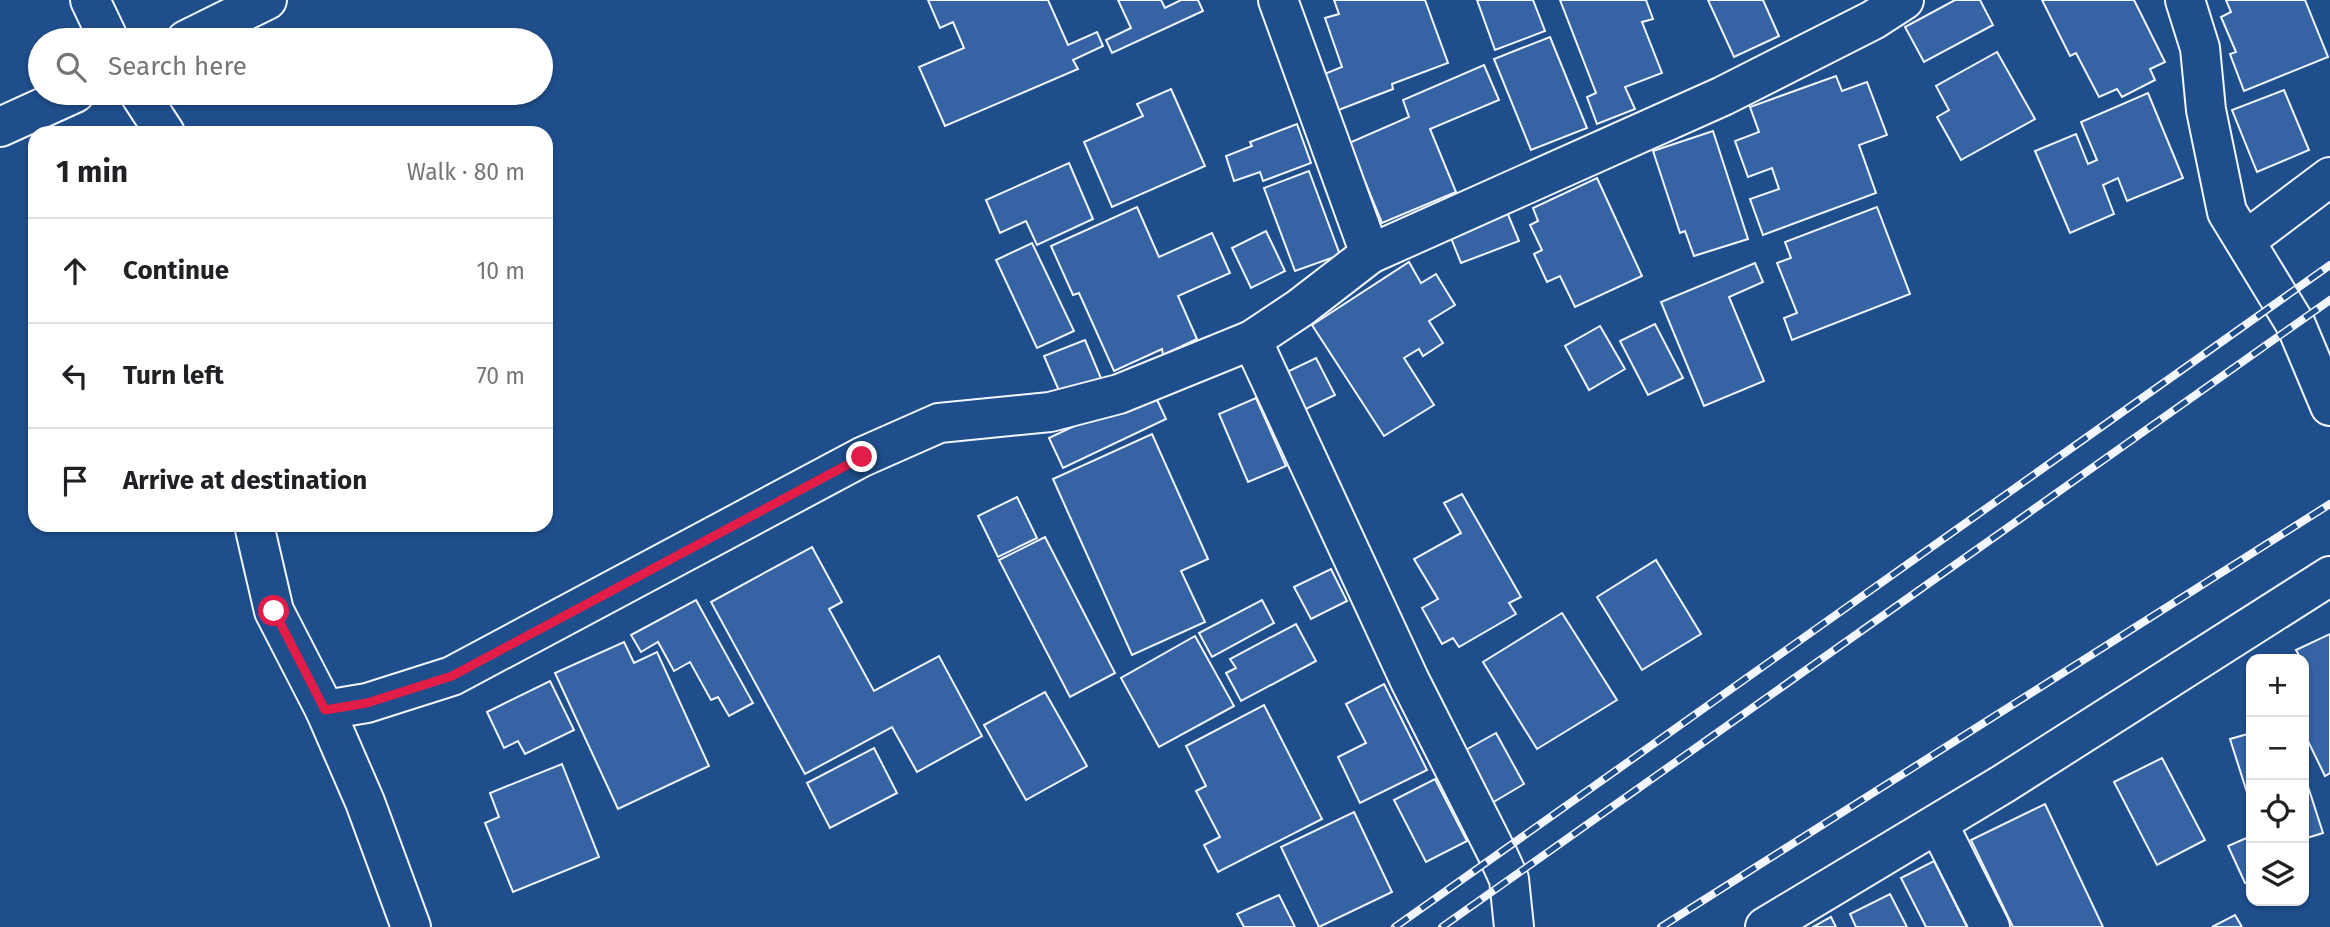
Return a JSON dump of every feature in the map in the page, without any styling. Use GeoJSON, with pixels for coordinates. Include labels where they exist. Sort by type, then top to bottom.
{"type":"FeatureCollection","features":[{"type":"Feature","properties":{"kind":"street"},"geometry":{"type":"LineString","coordinates":[[90,0],[103,28]]}},
{"type":"Feature","properties":{"kind":"street"},"geometry":{"type":"LineString","coordinates":[[210,28],[267,0]]}},
{"type":"Feature","properties":{"kind":"street"},"geometry":{"type":"LineString","coordinates":[[1278,0],[1370,254]]}},
{"type":"Feature","properties":{"kind":"street"},"geometry":{"type":"LineString","coordinates":[[325,710],[367,703],[452,676],[862,457],[939,423],[1050,412],[1119,394],[1251,340],[1300,308],[1370,254],[1723,96],[1873,20],[1905,0]]}},
{"type":"Feature","properties":{"kind":"street"},"geometry":{"type":"LineString","coordinates":[[2185,0],[2200,48],[2206,110],[2227,212],[2296,325],[2330,406]]}},
{"type":"Feature","properties":{"kind":"street"},"geometry":{"type":"LineString","coordinates":[[0,127],[49,105]]}},
{"type":"Feature","properties":{"kind":"street"},"geometry":{"type":"LineString","coordinates":[[147,105],[160,126]]}},
{"type":"Feature","properties":{"kind":"street"},"geometry":{"type":"LineString","coordinates":[[2245,241],[2330,177]]}},
{"type":"Feature","properties":{"kind":"street"},"geometry":{"type":"LineString","coordinates":[[1251,340],[1410,681],[1509,879],[1514,927]]}},
{"type":"Feature","properties":{"kind":"street"},"geometry":{"type":"LineString","coordinates":[[256,532],[274,611],[325,710],[365,802],[411,927]]}},
{"type":"Feature","properties":{"kind":"street"},"geometry":{"type":"LineString","coordinates":[[1765,927],[1938,824],[2330,576]]}},
{"type":"Feature","properties":{"kind":"street"},"geometry":{"type":"LineString","coordinates":[[1938,824],[1990,927]]}},
{"type":"Feature","properties":{"kind":"building"},"geometry":{"type":"Polygon","coordinates":[[[928,0],[1048,0],[1068,45],[1097,32],[1103,46],[1073,60],[1078,69],[945,126],[919,67],[964,48],[953,22],[940,28],[928,0]]]}},
{"type":"Feature","properties":{"kind":"building"},"geometry":{"type":"Polygon","coordinates":[[[1118,0],[1161,0],[1165,8],[1181,0],[1198,0],[1203,11],[1112,53],[1106,40],[1131,28],[1118,0]]]}},
{"type":"Feature","properties":{"kind":"building"},"geometry":{"type":"Polygon","coordinates":[[[1334,0],[1425,0],[1448,63],[1392,84],[1393,89],[1336,111],[1322,75],[1342,67],[1325,18],[1339,14],[1334,0]]]}},
{"type":"Feature","properties":{"kind":"building"},"geometry":{"type":"Polygon","coordinates":[[[1477,0],[1533,0],[1545,31],[1495,50],[1477,0]]]}},
{"type":"Feature","properties":{"kind":"building"},"geometry":{"type":"Polygon","coordinates":[[[1560,0],[1646,0],[1653,19],[1642,22],[1662,73],[1625,87],[1635,109],[1597,124],[1587,97],[1596,93],[1560,0]]]}},
{"type":"Feature","properties":{"kind":"building"},"geometry":{"type":"Polygon","coordinates":[[[1708,0],[1763,0],[1779,36],[1734,57],[1708,0]]]}},
{"type":"Feature","properties":{"kind":"building"},"geometry":{"type":"Polygon","coordinates":[[[1955,0],[1980,0],[1993,25],[1924,62],[1905,27],[1955,0]]]}},
{"type":"Feature","properties":{"kind":"building"},"geometry":{"type":"Polygon","coordinates":[[[2042,0],[2134,0],[2165,62],[2150,69],[2155,80],[2122,97],[2117,89],[2099,97],[2076,53],[2070,56],[2042,0]]]}},
{"type":"Feature","properties":{"kind":"building"},"geometry":{"type":"Polygon","coordinates":[[[2226,0],[2305,0],[2328,57],[2244,91],[2230,54],[2236,52],[2221,17],[2231,12],[2226,0]]]}},
{"type":"Feature","properties":{"kind":"building"},"geometry":{"type":"Polygon","coordinates":[[[1550,37],[1587,128],[1531,150],[1494,59],[1550,37]]]}},
{"type":"Feature","properties":{"kind":"building"},"geometry":{"type":"Polygon","coordinates":[[[1997,52],[2035,119],[1961,160],[1937,117],[1949,110],[1936,86],[1997,52]]]}},
{"type":"Feature","properties":{"kind":"building"},"geometry":{"type":"Polygon","coordinates":[[[1484,65],[1499,100],[1430,129],[1456,192],[1382,223],[1349,143],[1409,117],[1403,100],[1484,65]]]}},
{"type":"Feature","properties":{"kind":"building"},"geometry":{"type":"Polygon","coordinates":[[[1836,76],[1842,91],[1867,82],[1887,135],[1859,145],[1876,193],[1763,235],[1750,199],[1779,189],[1772,168],[1748,177],[1735,141],[1759,132],[1750,107],[1836,76]]]}},
{"type":"Feature","properties":{"kind":"building"},"geometry":{"type":"Polygon","coordinates":[[[1171,89],[1205,166],[1112,207],[1084,142],[1143,116],[1137,104],[1171,89]]]}},
{"type":"Feature","properties":{"kind":"building"},"geometry":{"type":"Polygon","coordinates":[[[2284,90],[2309,150],[2257,172],[2232,110],[2284,90]]]}},
{"type":"Feature","properties":{"kind":"building"},"geometry":{"type":"Polygon","coordinates":[[[2148,93],[2183,178],[2127,201],[2118,178],[2103,185],[2114,214],[2070,233],[2035,151],[2076,134],[2088,164],[2097,160],[2081,122],[2148,93]]]}},
{"type":"Feature","properties":{"kind":"building"},"geometry":{"type":"Polygon","coordinates":[[[1297,124],[1311,163],[1263,181],[1260,172],[1234,181],[1226,156],[1252,146],[1250,142],[1297,124]]]}},
{"type":"Feature","properties":{"kind":"building"},"geometry":{"type":"Polygon","coordinates":[[[1713,131],[1748,239],[1694,256],[1685,231],[1680,233],[1653,151],[1713,131]]]}},
{"type":"Feature","properties":{"kind":"building"},"geometry":{"type":"Polygon","coordinates":[[[1069,163],[1093,219],[1037,245],[1026,221],[1000,233],[986,200],[1069,163]]]}},
{"type":"Feature","properties":{"kind":"building"},"geometry":{"type":"Polygon","coordinates":[[[1309,171],[1340,255],[1295,271],[1264,188],[1309,171]]]}},
{"type":"Feature","properties":{"kind":"building"},"geometry":{"type":"Polygon","coordinates":[[[1597,178],[1642,276],[1575,307],[1560,276],[1547,282],[1534,254],[1542,250],[1530,225],[1538,221],[1533,208],[1597,178]]]}},
{"type":"Feature","properties":{"kind":"building"},"geometry":{"type":"Polygon","coordinates":[[[1137,207],[1159,257],[1212,233],[1230,273],[1178,296],[1197,339],[1163,355],[1162,349],[1114,371],[1079,293],[1073,295],[1051,246],[1137,207]]]}},
{"type":"Feature","properties":{"kind":"building"},"geometry":{"type":"Polygon","coordinates":[[[1877,207],[1910,294],[1792,340],[1784,318],[1797,313],[1777,263],[1791,258],[1785,242],[1877,207]]]}},
{"type":"Feature","properties":{"kind":"building"},"geometry":{"type":"Polygon","coordinates":[[[1507,212],[1519,241],[1461,263],[1449,233],[1507,212]]]}},
{"type":"Feature","properties":{"kind":"building"},"geometry":{"type":"Polygon","coordinates":[[[1266,231],[1285,271],[1251,288],[1232,248],[1266,231]]]}},
{"type":"Feature","properties":{"kind":"building"},"geometry":{"type":"Polygon","coordinates":[[[1032,243],[1074,331],[1037,348],[996,260],[1032,243]]]}},
{"type":"Feature","properties":{"kind":"building"},"geometry":{"type":"Polygon","coordinates":[[[1409,262],[1421,283],[1436,274],[1455,305],[1429,321],[1443,343],[1423,356],[1419,349],[1404,358],[1434,405],[1384,436],[1312,325],[1409,262]]]}},
{"type":"Feature","properties":{"kind":"building"},"geometry":{"type":"Polygon","coordinates":[[[1755,263],[1763,282],[1729,297],[1764,381],[1704,406],[1661,302],[1755,263]]]}},
{"type":"Feature","properties":{"kind":"building"},"geometry":{"type":"Polygon","coordinates":[[[1655,324],[1683,378],[1648,395],[1620,341],[1655,324]]]}},
{"type":"Feature","properties":{"kind":"building"},"geometry":{"type":"Polygon","coordinates":[[[1600,326],[1625,369],[1589,390],[1565,346],[1600,326]]]}},
{"type":"Feature","properties":{"kind":"building"},"geometry":{"type":"Polygon","coordinates":[[[1085,340],[1103,383],[1063,400],[1044,356],[1085,340]]]}},
{"type":"Feature","properties":{"kind":"building"},"geometry":{"type":"Polygon","coordinates":[[[1316,358],[1335,395],[1306,409],[1287,372],[1316,358]]]}},
{"type":"Feature","properties":{"kind":"building"},"geometry":{"type":"Polygon","coordinates":[[[1152,389],[1166,419],[1063,468],[1049,438],[1152,389]]]}},
{"type":"Feature","properties":{"kind":"building"},"geometry":{"type":"Polygon","coordinates":[[[1256,398],[1286,466],[1248,482],[1219,414],[1256,398]]]}},
{"type":"Feature","properties":{"kind":"building"},"geometry":{"type":"Polygon","coordinates":[[[1152,434],[1208,559],[1181,571],[1205,622],[1132,655],[1053,479],[1152,434]]]}},
{"type":"Feature","properties":{"kind":"building"},"geometry":{"type":"Polygon","coordinates":[[[1462,494],[1521,597],[1509,603],[1516,614],[1459,647],[1453,638],[1442,644],[1422,608],[1438,599],[1414,559],[1461,533],[1444,503],[1462,494]]]}},
{"type":"Feature","properties":{"kind":"building"},"geometry":{"type":"Polygon","coordinates":[[[1017,497],[1037,538],[998,557],[978,516],[1017,497]]]}},
{"type":"Feature","properties":{"kind":"building"},"geometry":{"type":"Polygon","coordinates":[[[1045,537],[1115,673],[1070,697],[999,560],[1045,537]]]}},
{"type":"Feature","properties":{"kind":"building"},"geometry":{"type":"Polygon","coordinates":[[[812,547],[842,602],[829,609],[874,691],[939,656],[982,736],[917,772],[892,727],[805,774],[711,602],[812,547]]]}},
{"type":"Feature","properties":{"kind":"building"},"geometry":{"type":"Polygon","coordinates":[[[1656,560],[1701,634],[1642,670],[1597,597],[1656,560]]]}},
{"type":"Feature","properties":{"kind":"building"},"geometry":{"type":"Polygon","coordinates":[[[1331,569],[1347,601],[1311,619],[1294,587],[1331,569]]]}},
{"type":"Feature","properties":{"kind":"building"},"geometry":{"type":"Polygon","coordinates":[[[696,600],[753,703],[729,716],[718,697],[711,700],[690,662],[674,671],[658,642],[641,652],[631,635],[696,600]]]}},
{"type":"Feature","properties":{"kind":"building"},"geometry":{"type":"Polygon","coordinates":[[[1262,600],[1274,623],[1212,657],[1199,633],[1262,600]]]}},
{"type":"Feature","properties":{"kind":"building"},"geometry":{"type":"Polygon","coordinates":[[[1562,613],[1617,700],[1537,749],[1483,662],[1562,613]]]}},
{"type":"Feature","properties":{"kind":"building"},"geometry":{"type":"Polygon","coordinates":[[[1296,624],[1316,661],[1241,701],[1226,673],[1236,668],[1230,659],[1296,624]]]}},
{"type":"Feature","properties":{"kind":"building"},"geometry":{"type":"Polygon","coordinates":[[[2330,634],[2330,773],[2325,776],[2309,743],[2309,654],[2298,654],[2296,650],[2330,634]]]}},
{"type":"Feature","properties":{"kind":"building"},"geometry":{"type":"Polygon","coordinates":[[[1195,636],[1234,706],[1159,747],[1121,678],[1195,636]]]}},
{"type":"Feature","properties":{"kind":"building"},"geometry":{"type":"Polygon","coordinates":[[[624,642],[634,663],[657,652],[709,766],[618,809],[555,673],[624,642]]]}},
{"type":"Feature","properties":{"kind":"building"},"geometry":{"type":"Polygon","coordinates":[[[550,681],[574,730],[525,754],[518,741],[504,748],[487,712],[550,681]]]}},
{"type":"Feature","properties":{"kind":"building"},"geometry":{"type":"Polygon","coordinates":[[[1384,684],[1427,770],[1360,803],[1338,757],[1366,743],[1346,704],[1384,684]]]}},
{"type":"Feature","properties":{"kind":"building"},"geometry":{"type":"Polygon","coordinates":[[[1045,692],[1087,766],[1026,800],[984,725],[1045,692]]]}},
{"type":"Feature","properties":{"kind":"building"},"geometry":{"type":"Polygon","coordinates":[[[1264,705],[1322,819],[1218,872],[1204,845],[1220,837],[1196,791],[1206,786],[1186,746],[1264,705]]]}},
{"type":"Feature","properties":{"kind":"building"},"geometry":{"type":"Polygon","coordinates":[[[1496,733],[1524,784],[1492,803],[1462,752],[1496,733]]]}},
{"type":"Feature","properties":{"kind":"building"},"geometry":{"type":"Polygon","coordinates":[[[2246,734],[2246,789],[2230,739],[2246,734]]]}},
{"type":"Feature","properties":{"kind":"building"},"geometry":{"type":"Polygon","coordinates":[[[874,748],[897,793],[830,828],[807,783],[874,748]]]}},
{"type":"Feature","properties":{"kind":"building"},"geometry":{"type":"Polygon","coordinates":[[[2162,758],[2205,840],[2157,865],[2114,782],[2162,758]]]}},
{"type":"Feature","properties":{"kind":"building"},"geometry":{"type":"Polygon","coordinates":[[[562,764],[599,857],[513,892],[485,823],[499,817],[490,793],[562,764]]]}},
{"type":"Feature","properties":{"kind":"building"},"geometry":{"type":"Polygon","coordinates":[[[1435,779],[1467,841],[1426,862],[1394,800],[1435,779]]]}},
{"type":"Feature","properties":{"kind":"building"},"geometry":{"type":"Polygon","coordinates":[[[2309,790],[2323,833],[2309,837],[2309,790]]]}},
{"type":"Feature","properties":{"kind":"building"},"geometry":{"type":"Polygon","coordinates":[[[2045,804],[2103,927],[2013,927],[1971,840],[2045,804]]]}},
{"type":"Feature","properties":{"kind":"building"},"geometry":{"type":"Polygon","coordinates":[[[1354,812],[1392,892],[1319,927],[1281,847],[1354,812]]]}},
{"type":"Feature","properties":{"kind":"building"},"geometry":{"type":"Polygon","coordinates":[[[2246,838],[2246,883],[2245,883],[2228,846],[2246,838]]]}},
{"type":"Feature","properties":{"kind":"building"},"geometry":{"type":"Polygon","coordinates":[[[1934,861],[1967,927],[1926,927],[1901,878],[1934,861]]]}},
{"type":"Feature","properties":{"kind":"building"},"geometry":{"type":"Polygon","coordinates":[[[1890,894],[1907,927],[1856,927],[1850,914],[1890,894]]]}},
{"type":"Feature","properties":{"kind":"building"},"geometry":{"type":"Polygon","coordinates":[[[1279,895],[1295,927],[1244,927],[1237,914],[1279,895]]]}},
{"type":"Feature","properties":{"kind":"building"},"geometry":{"type":"Polygon","coordinates":[[[2235,915],[2242,927],[2212,927],[2235,915]]]}},
{"type":"Feature","properties":{"kind":"building"},"geometry":{"type":"Polygon","coordinates":[[[1831,917],[1836,927],[1813,927],[1831,917]]]}},
{"type":"Feature","properties":{"kind":"railway"},"geometry":{"type":"LineString","coordinates":[[1395,927],[2330,265]]}},
{"type":"Feature","properties":{"kind":"railway"},"geometry":{"type":"LineString","coordinates":[[1442,927],[2330,300]]}},
{"type":"Feature","properties":{"kind":"railway"},"geometry":{"type":"LineString","coordinates":[[1661,927],[2330,504]]}},
{"type":"Feature","properties":{"kind":"route"},"geometry":{"type":"LineString","coordinates":[[274,611],[325,710],[367,703],[452,676],[862,457]]}}]}
